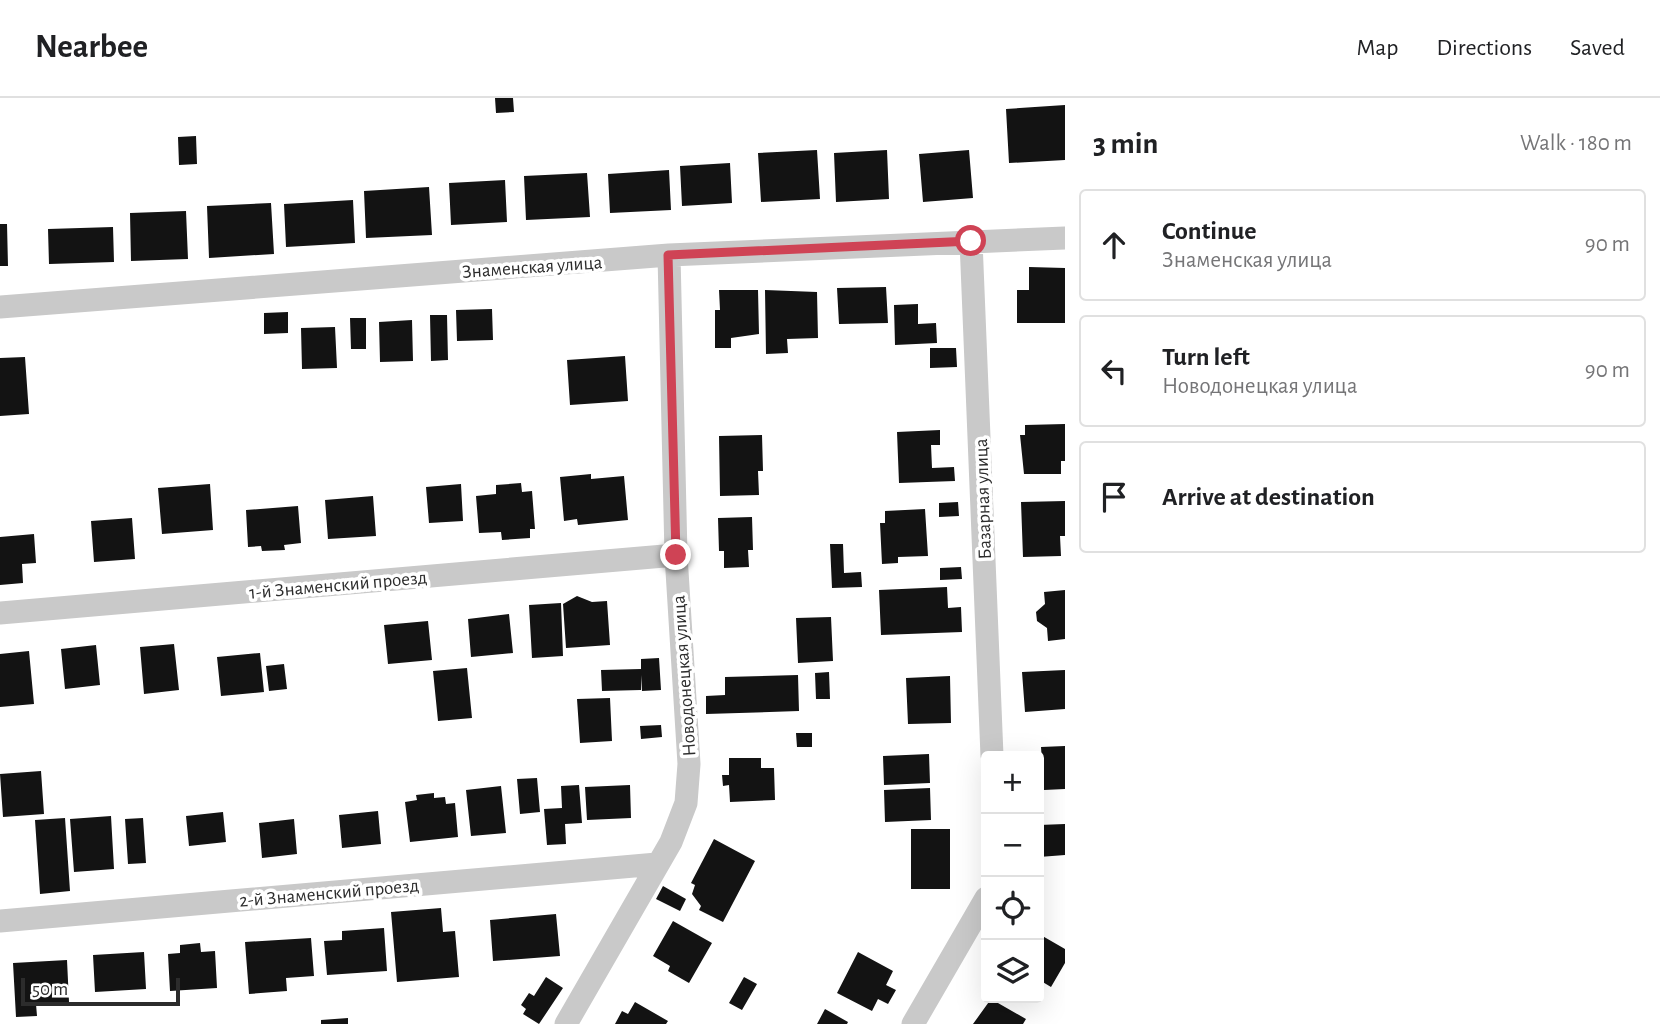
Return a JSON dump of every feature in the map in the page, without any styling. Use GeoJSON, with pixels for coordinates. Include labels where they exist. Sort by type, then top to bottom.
{"type":"FeatureCollection","features":[{"type":"Feature","properties":{"kind":"street","name":"Знаменская улица"},"geometry":{"type":"LineString","coordinates":[[0,307],[668,255],[1065,238]]}},
{"type":"Feature","properties":{"kind":"street","name":"Базарная улица"},"geometry":{"type":"LineString","coordinates":[[971,241],[992,751]]}},
{"type":"Feature","properties":{"kind":"street","name":"Новодонецкая улица"},"geometry":{"type":"LineString","coordinates":[[566,1024],[671,842],[686,803],[690,764],[676,555],[668,255]]}},
{"type":"Feature","properties":{"kind":"street","name":"1-й Знаменский проезд"},"geometry":{"type":"LineString","coordinates":[[0,613],[676,555]]}},
{"type":"Feature","properties":{"kind":"street","name":"2-й Знаменский проезд"},"geometry":{"type":"LineString","coordinates":[[0,921],[657,864]]}},
{"type":"Feature","properties":{"kind":"street"},"geometry":{"type":"LineString","coordinates":[[913,1024],[981,907]]}},
{"type":"Feature","properties":{"kind":"building"},"geometry":{"type":"Polygon","coordinates":[[[495,98],[513,98],[514,112],[496,113],[495,98]]]}},
{"type":"Feature","properties":{"kind":"building"},"geometry":{"type":"Polygon","coordinates":[[[1065,105],[1065,160],[1009,163],[1006,109],[1065,105]]]}},
{"type":"Feature","properties":{"kind":"building"},"geometry":{"type":"Polygon","coordinates":[[[196,136],[197,164],[179,165],[178,137],[196,136]]]}},
{"type":"Feature","properties":{"kind":"building"},"geometry":{"type":"Polygon","coordinates":[[[817,150],[820,199],[761,202],[758,153],[817,150]]]}},
{"type":"Feature","properties":{"kind":"building"},"geometry":{"type":"Polygon","coordinates":[[[887,150],[889,199],[836,202],[834,153],[887,150]]]}},
{"type":"Feature","properties":{"kind":"building"},"geometry":{"type":"Polygon","coordinates":[[[969,150],[973,198],[923,202],[919,154],[969,150]]]}},
{"type":"Feature","properties":{"kind":"building"},"geometry":{"type":"Polygon","coordinates":[[[730,163],[732,203],[682,206],[680,166],[730,163]]]}},
{"type":"Feature","properties":{"kind":"building"},"geometry":{"type":"Polygon","coordinates":[[[669,170],[671,210],[610,213],[608,174],[669,170]]]}},
{"type":"Feature","properties":{"kind":"building"},"geometry":{"type":"Polygon","coordinates":[[[587,173],[590,217],[526,220],[524,176],[587,173]]]}},
{"type":"Feature","properties":{"kind":"building"},"geometry":{"type":"Polygon","coordinates":[[[505,180],[507,222],[451,225],[449,183],[505,180]]]}},
{"type":"Feature","properties":{"kind":"building"},"geometry":{"type":"Polygon","coordinates":[[[429,187],[432,235],[366,238],[364,191],[429,187]]]}},
{"type":"Feature","properties":{"kind":"building"},"geometry":{"type":"Polygon","coordinates":[[[353,200],[355,243],[286,247],[284,204],[353,200]]]}},
{"type":"Feature","properties":{"kind":"building"},"geometry":{"type":"Polygon","coordinates":[[[271,203],[274,254],[209,258],[207,206],[271,203]]]}},
{"type":"Feature","properties":{"kind":"building"},"geometry":{"type":"Polygon","coordinates":[[[186,211],[188,259],[131,261],[130,213],[186,211]]]}},
{"type":"Feature","properties":{"kind":"building"},"geometry":{"type":"Polygon","coordinates":[[[0,224],[7,224],[8,266],[0,266],[0,224]]]}},
{"type":"Feature","properties":{"kind":"building"},"geometry":{"type":"Polygon","coordinates":[[[113,227],[114,262],[49,264],[48,229],[113,227]]]}},
{"type":"Feature","properties":{"kind":"building"},"geometry":{"type":"Polygon","coordinates":[[[1029,267],[1065,268],[1065,323],[1017,323],[1017,290],[1029,290],[1029,267]]]}},
{"type":"Feature","properties":{"kind":"building"},"geometry":{"type":"Polygon","coordinates":[[[886,287],[888,323],[839,324],[837,288],[886,287]]]}},
{"type":"Feature","properties":{"kind":"building"},"geometry":{"type":"Polygon","coordinates":[[[719,290],[758,290],[759,334],[731,338],[731,348],[715,348],[715,310],[720,310],[719,290]]]}},
{"type":"Feature","properties":{"kind":"building"},"geometry":{"type":"Polygon","coordinates":[[[765,290],[817,292],[818,338],[787,339],[788,353],[766,354],[765,290]]]}},
{"type":"Feature","properties":{"kind":"building"},"geometry":{"type":"Polygon","coordinates":[[[918,304],[918,324],[936,323],[937,343],[895,345],[894,305],[918,304]]]}},
{"type":"Feature","properties":{"kind":"building"},"geometry":{"type":"Polygon","coordinates":[[[492,309],[493,340],[457,341],[456,310],[492,309]]]}},
{"type":"Feature","properties":{"kind":"building"},"geometry":{"type":"Polygon","coordinates":[[[288,312],[288,333],[264,334],[264,313],[288,312]]]}},
{"type":"Feature","properties":{"kind":"building"},"geometry":{"type":"Polygon","coordinates":[[[430,315],[447,315],[448,360],[431,361],[430,315]]]}},
{"type":"Feature","properties":{"kind":"building"},"geometry":{"type":"Polygon","coordinates":[[[350,318],[366,318],[366,349],[351,349],[350,318]]]}},
{"type":"Feature","properties":{"kind":"building"},"geometry":{"type":"Polygon","coordinates":[[[412,320],[413,361],[380,362],[379,322],[412,320]]]}},
{"type":"Feature","properties":{"kind":"building"},"geometry":{"type":"Polygon","coordinates":[[[335,327],[337,368],[302,369],[301,328],[335,327]]]}},
{"type":"Feature","properties":{"kind":"building"},"geometry":{"type":"Polygon","coordinates":[[[930,348],[956,348],[957,367],[930,368],[930,348]]]}},
{"type":"Feature","properties":{"kind":"building"},"geometry":{"type":"Polygon","coordinates":[[[625,356],[628,401],[570,405],[567,360],[625,356]]]}},
{"type":"Feature","properties":{"kind":"building"},"geometry":{"type":"Polygon","coordinates":[[[25,357],[29,414],[0,416],[0,358],[25,357]]]}},
{"type":"Feature","properties":{"kind":"building"},"geometry":{"type":"Polygon","coordinates":[[[1065,424],[1065,461],[1061,461],[1061,474],[1024,474],[1020,435],[1025,435],[1025,425],[1065,424]]]}},
{"type":"Feature","properties":{"kind":"building"},"geometry":{"type":"Polygon","coordinates":[[[940,430],[940,445],[931,445],[932,468],[954,467],[955,481],[899,483],[897,432],[940,430]]]}},
{"type":"Feature","properties":{"kind":"building"},"geometry":{"type":"Polygon","coordinates":[[[762,435],[763,471],[758,471],[759,495],[720,496],[719,436],[762,435]]]}},
{"type":"Feature","properties":{"kind":"building"},"geometry":{"type":"Polygon","coordinates":[[[591,474],[591,479],[624,476],[628,520],[578,525],[577,519],[564,521],[560,477],[591,474]]]}},
{"type":"Feature","properties":{"kind":"building"},"geometry":{"type":"Polygon","coordinates":[[[521,483],[522,492],[532,491],[535,529],[530,529],[530,538],[502,540],[501,532],[479,533],[476,496],[496,494],[496,485],[521,483]]]}},
{"type":"Feature","properties":{"kind":"building"},"geometry":{"type":"Polygon","coordinates":[[[210,484],[213,530],[162,534],[158,488],[210,484]]]}},
{"type":"Feature","properties":{"kind":"building"},"geometry":{"type":"Polygon","coordinates":[[[461,484],[463,521],[429,523],[426,487],[461,484]]]}},
{"type":"Feature","properties":{"kind":"building"},"geometry":{"type":"Polygon","coordinates":[[[373,496],[376,536],[328,539],[325,500],[373,496]]]}},
{"type":"Feature","properties":{"kind":"building"},"geometry":{"type":"Polygon","coordinates":[[[1065,501],[1065,536],[1060,536],[1061,556],[1023,557],[1021,502],[1065,501]]]}},
{"type":"Feature","properties":{"kind":"building"},"geometry":{"type":"Polygon","coordinates":[[[958,502],[959,516],[939,517],[939,503],[958,502]]]}},
{"type":"Feature","properties":{"kind":"building"},"geometry":{"type":"Polygon","coordinates":[[[298,506],[301,543],[284,545],[285,550],[262,551],[261,546],[248,547],[246,510],[298,506]]]}},
{"type":"Feature","properties":{"kind":"building"},"geometry":{"type":"Polygon","coordinates":[[[925,509],[928,556],[898,557],[898,563],[882,564],[880,523],[885,523],[885,511],[925,509]]]}},
{"type":"Feature","properties":{"kind":"building"},"geometry":{"type":"Polygon","coordinates":[[[752,517],[753,550],[748,550],[749,567],[724,568],[724,551],[719,551],[718,518],[752,517]]]}},
{"type":"Feature","properties":{"kind":"building"},"geometry":{"type":"Polygon","coordinates":[[[132,518],[135,559],[94,562],[91,521],[132,518]]]}},
{"type":"Feature","properties":{"kind":"building"},"geometry":{"type":"Polygon","coordinates":[[[34,534],[36,563],[22,564],[23,583],[0,585],[0,537],[34,534]]]}},
{"type":"Feature","properties":{"kind":"building"},"geometry":{"type":"Polygon","coordinates":[[[830,544],[843,544],[844,573],[861,572],[862,587],[832,588],[830,544]]]}},
{"type":"Feature","properties":{"kind":"building"},"geometry":{"type":"Polygon","coordinates":[[[961,567],[962,579],[940,580],[940,568],[961,567]]]}},
{"type":"Feature","properties":{"kind":"building"},"geometry":{"type":"Polygon","coordinates":[[[947,587],[948,608],[961,607],[962,632],[881,635],[879,590],[947,587]]]}},
{"type":"Feature","properties":{"kind":"building"},"geometry":{"type":"Polygon","coordinates":[[[1065,590],[1065,639],[1048,641],[1047,628],[1037,621],[1036,612],[1045,604],[1044,592],[1065,590]]]}},
{"type":"Feature","properties":{"kind":"building"},"geometry":{"type":"Polygon","coordinates":[[[577,596],[592,602],[607,601],[610,645],[566,648],[563,604],[577,596]]]}},
{"type":"Feature","properties":{"kind":"building"},"geometry":{"type":"Polygon","coordinates":[[[561,603],[563,656],[532,658],[529,605],[561,603]]]}},
{"type":"Feature","properties":{"kind":"building"},"geometry":{"type":"Polygon","coordinates":[[[509,614],[513,653],[471,657],[468,619],[509,614]]]}},
{"type":"Feature","properties":{"kind":"building"},"geometry":{"type":"Polygon","coordinates":[[[831,617],[833,661],[798,663],[796,618],[831,617]]]}},
{"type":"Feature","properties":{"kind":"building"},"geometry":{"type":"Polygon","coordinates":[[[428,621],[432,660],[388,664],[384,625],[428,621]]]}},
{"type":"Feature","properties":{"kind":"building"},"geometry":{"type":"Polygon","coordinates":[[[174,644],[179,690],[144,694],[140,647],[174,644]]]}},
{"type":"Feature","properties":{"kind":"building"},"geometry":{"type":"Polygon","coordinates":[[[96,645],[100,685],[65,689],[61,649],[96,645]]]}},
{"type":"Feature","properties":{"kind":"building"},"geometry":{"type":"Polygon","coordinates":[[[29,651],[34,704],[0,707],[0,654],[29,651]]]}},
{"type":"Feature","properties":{"kind":"building"},"geometry":{"type":"Polygon","coordinates":[[[260,653],[264,692],[221,696],[217,657],[260,653]]]}},
{"type":"Feature","properties":{"kind":"building"},"geometry":{"type":"Polygon","coordinates":[[[659,658],[661,690],[642,691],[641,675],[641,690],[602,691],[601,670],[641,669],[641,659],[659,658]]]}},
{"type":"Feature","properties":{"kind":"building"},"geometry":{"type":"Polygon","coordinates":[[[284,664],[287,689],[269,691],[266,666],[284,664]]]}},
{"type":"Feature","properties":{"kind":"building"},"geometry":{"type":"Polygon","coordinates":[[[467,668],[472,718],[438,721],[433,671],[467,668]]]}},
{"type":"Feature","properties":{"kind":"building"},"geometry":{"type":"Polygon","coordinates":[[[1065,670],[1065,709],[1025,712],[1022,672],[1065,670]]]}},
{"type":"Feature","properties":{"kind":"building"},"geometry":{"type":"Polygon","coordinates":[[[829,672],[830,699],[816,699],[815,673],[829,672]]]}},
{"type":"Feature","properties":{"kind":"building"},"geometry":{"type":"Polygon","coordinates":[[[798,675],[799,711],[706,714],[706,696],[725,695],[725,677],[798,675]]]}},
{"type":"Feature","properties":{"kind":"building"},"geometry":{"type":"Polygon","coordinates":[[[950,676],[951,723],[908,724],[906,678],[950,676]]]}},
{"type":"Feature","properties":{"kind":"building"},"geometry":{"type":"Polygon","coordinates":[[[610,698],[612,741],[580,743],[577,699],[610,698]]]}},
{"type":"Feature","properties":{"kind":"building"},"geometry":{"type":"Polygon","coordinates":[[[661,725],[662,737],[641,739],[640,726],[661,725]]]}},
{"type":"Feature","properties":{"kind":"building"},"geometry":{"type":"Polygon","coordinates":[[[796,733],[812,733],[812,747],[797,747],[796,733]]]}},
{"type":"Feature","properties":{"kind":"building"},"geometry":{"type":"Polygon","coordinates":[[[1065,746],[1065,789],[1044,790],[1044,751],[1041,751],[1041,747],[1065,746]]]}},
{"type":"Feature","properties":{"kind":"building"},"geometry":{"type":"Polygon","coordinates":[[[929,754],[930,783],[884,785],[883,756],[929,754]]]}},
{"type":"Feature","properties":{"kind":"building"},"geometry":{"type":"Polygon","coordinates":[[[729,758],[761,758],[761,768],[774,768],[775,800],[730,802],[729,785],[723,786],[722,775],[729,775],[729,758]]]}},
{"type":"Feature","properties":{"kind":"building"},"geometry":{"type":"Polygon","coordinates":[[[41,771],[44,814],[3,817],[0,774],[41,771]]]}},
{"type":"Feature","properties":{"kind":"building"},"geometry":{"type":"Polygon","coordinates":[[[537,778],[540,812],[520,814],[517,779],[537,778]]]}},
{"type":"Feature","properties":{"kind":"building"},"geometry":{"type":"Polygon","coordinates":[[[579,785],[582,823],[565,824],[566,844],[547,845],[544,809],[562,808],[561,786],[579,785]]]}},
{"type":"Feature","properties":{"kind":"building"},"geometry":{"type":"Polygon","coordinates":[[[630,785],[631,818],[587,820],[585,787],[630,785]]]}},
{"type":"Feature","properties":{"kind":"building"},"geometry":{"type":"Polygon","coordinates":[[[501,786],[506,833],[471,836],[466,790],[501,786]]]}},
{"type":"Feature","properties":{"kind":"building"},"geometry":{"type":"Polygon","coordinates":[[[930,788],[931,820],[885,822],[884,790],[930,788]]]}},
{"type":"Feature","properties":{"kind":"building"},"geometry":{"type":"Polygon","coordinates":[[[434,793],[434,798],[445,797],[446,804],[455,803],[458,837],[410,842],[405,802],[417,800],[416,795],[434,793]]]}},
{"type":"Feature","properties":{"kind":"building"},"geometry":{"type":"Polygon","coordinates":[[[378,811],[381,844],[342,848],[339,815],[378,811]]]}},
{"type":"Feature","properties":{"kind":"building"},"geometry":{"type":"Polygon","coordinates":[[[223,812],[226,842],[189,846],[186,816],[223,812]]]}},
{"type":"Feature","properties":{"kind":"building"},"geometry":{"type":"Polygon","coordinates":[[[111,816],[114,869],[74,872],[70,819],[111,816]]]}},
{"type":"Feature","properties":{"kind":"building"},"geometry":{"type":"Polygon","coordinates":[[[65,818],[70,891],[40,894],[35,820],[65,818]]]}},
{"type":"Feature","properties":{"kind":"building"},"geometry":{"type":"Polygon","coordinates":[[[143,818],[146,863],[128,864],[125,819],[143,818]]]}},
{"type":"Feature","properties":{"kind":"building"},"geometry":{"type":"Polygon","coordinates":[[[294,819],[297,854],[262,858],[259,823],[294,819]]]}},
{"type":"Feature","properties":{"kind":"building"},"geometry":{"type":"Polygon","coordinates":[[[1065,824],[1065,855],[1044,857],[1044,825],[1065,824]]]}},
{"type":"Feature","properties":{"kind":"building"},"geometry":{"type":"Polygon","coordinates":[[[911,829],[950,829],[950,889],[911,889],[911,829]]]}},
{"type":"Feature","properties":{"kind":"building"},"geometry":{"type":"Polygon","coordinates":[[[714,839],[755,861],[723,922],[699,910],[701,906],[692,894],[695,885],[691,883],[714,839]]]}},
{"type":"Feature","properties":{"kind":"building"},"geometry":{"type":"Polygon","coordinates":[[[663,886],[686,899],[680,911],[656,899],[663,886]]]}},
{"type":"Feature","properties":{"kind":"building"},"geometry":{"type":"Polygon","coordinates":[[[441,908],[443,932],[455,931],[459,977],[397,982],[391,912],[441,908]]]}},
{"type":"Feature","properties":{"kind":"building"},"geometry":{"type":"Polygon","coordinates":[[[556,914],[560,956],[493,961],[490,920],[556,914]]]}},
{"type":"Feature","properties":{"kind":"building"},"geometry":{"type":"Polygon","coordinates":[[[673,921],[712,943],[689,983],[668,971],[670,966],[653,956],[673,921]]]}},
{"type":"Feature","properties":{"kind":"building"},"geometry":{"type":"Polygon","coordinates":[[[384,928],[387,971],[327,975],[324,941],[342,940],[342,931],[384,928]]]}},
{"type":"Feature","properties":{"kind":"building"},"geometry":{"type":"Polygon","coordinates":[[[1044,937],[1065,949],[1065,963],[1051,987],[1044,983],[1044,937]]]}},
{"type":"Feature","properties":{"kind":"building"},"geometry":{"type":"Polygon","coordinates":[[[311,938],[314,976],[286,978],[287,991],[249,994],[245,942],[311,938]]]}},
{"type":"Feature","properties":{"kind":"building"},"geometry":{"type":"Polygon","coordinates":[[[200,943],[201,952],[215,951],[217,988],[170,991],[168,954],[180,953],[180,945],[200,943]]]}},
{"type":"Feature","properties":{"kind":"building"},"geometry":{"type":"Polygon","coordinates":[[[144,952],[146,989],[95,992],[93,955],[144,952]]]}},
{"type":"Feature","properties":{"kind":"building"},"geometry":{"type":"Polygon","coordinates":[[[858,952],[893,971],[886,985],[896,990],[888,1004],[878,999],[872,1011],[837,993],[858,952]]]}},
{"type":"Feature","properties":{"kind":"building"},"geometry":{"type":"Polygon","coordinates":[[[67,960],[69,1002],[36,1004],[37,1016],[16,1017],[13,963],[67,960]]]}},
{"type":"Feature","properties":{"kind":"building"},"geometry":{"type":"Polygon","coordinates":[[[546,977],[563,988],[539,1024],[523,1014],[526,1009],[521,1005],[529,993],[534,996],[546,977]]]}},
{"type":"Feature","properties":{"kind":"building"},"geometry":{"type":"Polygon","coordinates":[[[744,977],[757,984],[742,1010],[729,1003],[744,977]]]}},
{"type":"Feature","properties":{"kind":"building"},"geometry":{"type":"Polygon","coordinates":[[[635,1002],[668,1021],[666,1024],[615,1024],[622,1011],[628,1014],[635,1002]]]}},
{"type":"Feature","properties":{"kind":"building"},"geometry":{"type":"Polygon","coordinates":[[[988,1003],[998,1003],[1026,1019],[1023,1024],[973,1024],[988,1003]]]}},
{"type":"Feature","properties":{"kind":"building"},"geometry":{"type":"Polygon","coordinates":[[[825,1009],[848,1022],[847,1024],[817,1024],[825,1009]]]}},
{"type":"Feature","properties":{"kind":"building"},"geometry":{"type":"Polygon","coordinates":[[[348,1018],[348,1024],[321,1024],[321,1020],[348,1018]]]}},
{"type":"Feature","properties":{"kind":"route"},"geometry":{"type":"LineString","coordinates":[[676,555],[668,255],[971,241]]}}]}
